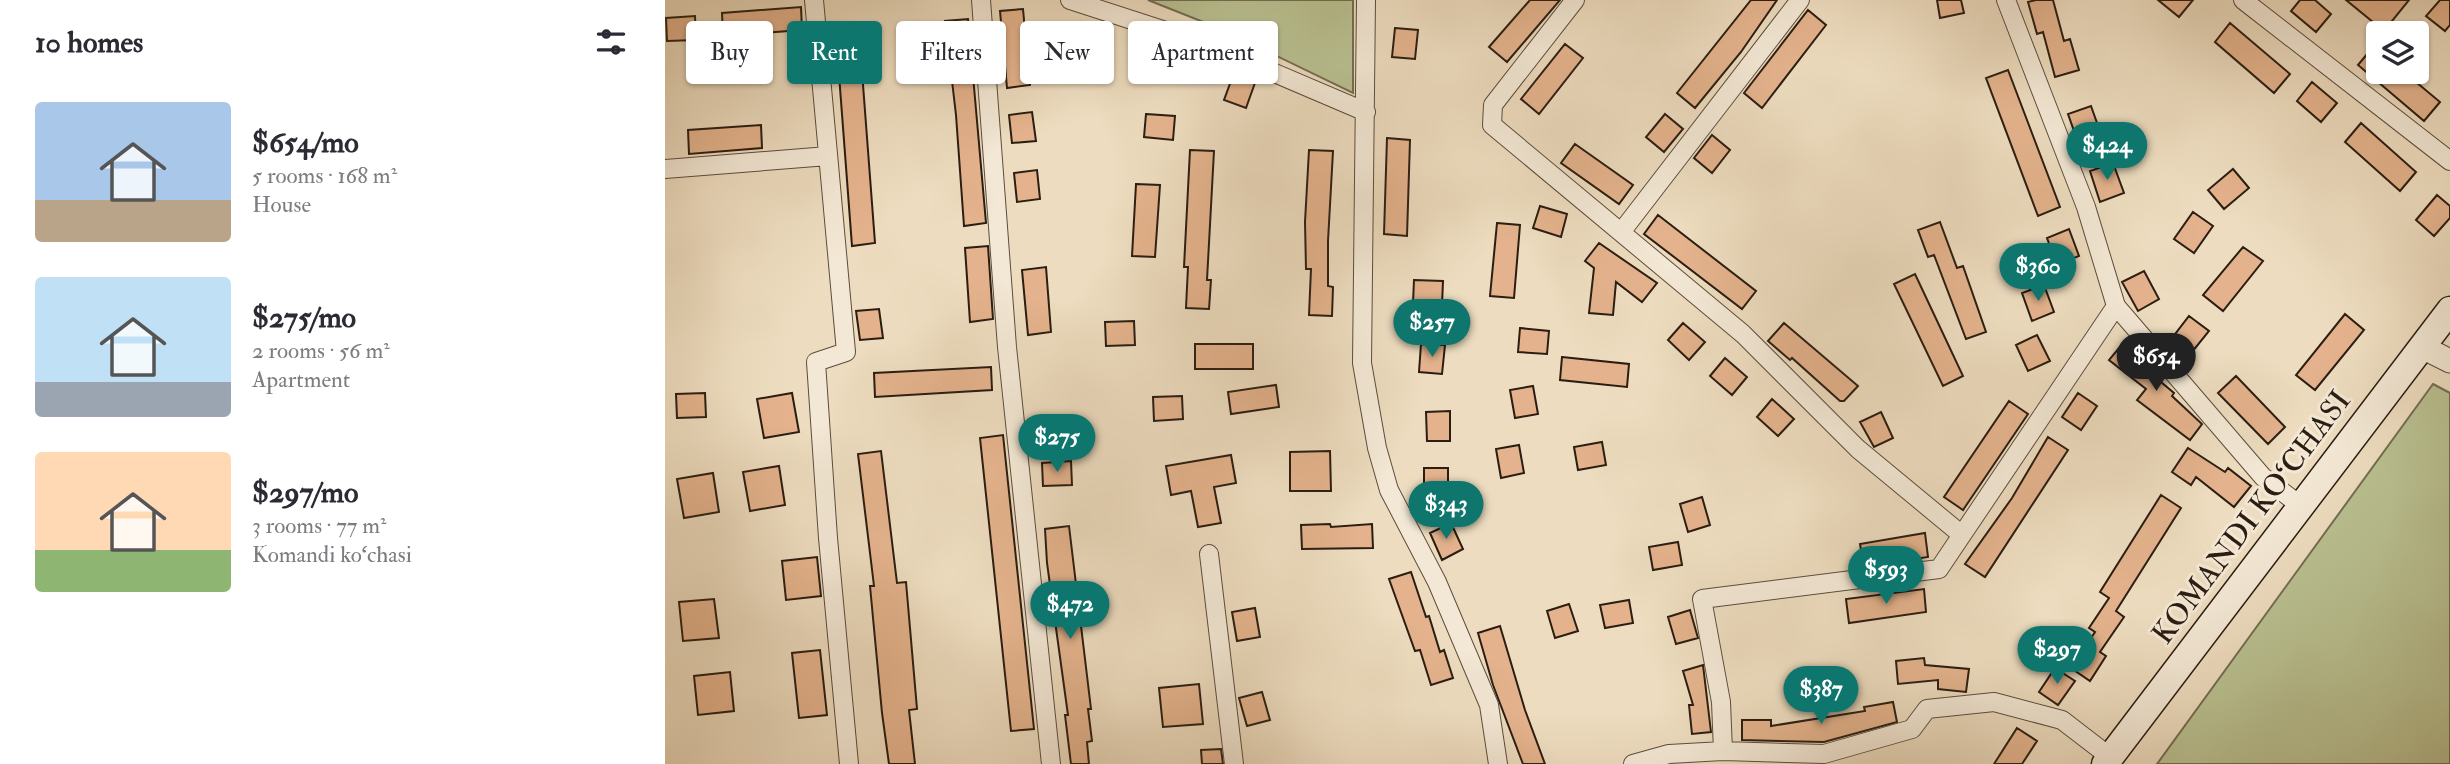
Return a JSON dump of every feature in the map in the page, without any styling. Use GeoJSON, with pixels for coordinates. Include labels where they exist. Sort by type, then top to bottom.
{"type":"FeatureCollection","features":[{"type":"Feature","properties":{"kind":"main road","name":"KOMANDI KO‘CHASI"},"geometry":{"type":"LineString","coordinates":[[2107,760],[2450,310]]}},
{"type":"Feature","properties":{"kind":"street"},"geometry":{"type":"LineString","coordinates":[[814,0],[846,352],[816,362],[828,538],[849,764]]}},
{"type":"Feature","properties":{"kind":"street"},"geometry":{"type":"LineString","coordinates":[[981,0],[1007,348],[1051,764]]}},
{"type":"Feature","properties":{"kind":"street"},"geometry":{"type":"LineString","coordinates":[[1070,0],[1209,46],[1366,112]]}},
{"type":"Feature","properties":{"kind":"street"},"geometry":{"type":"LineString","coordinates":[[1366,0],[1362,363],[1377,448],[1389,490],[1437,582],[1489,705],[1498,764]]}},
{"type":"Feature","properties":{"kind":"street"},"geometry":{"type":"LineString","coordinates":[[1576,0],[1493,105],[1492,125],[1743,334],[1858,449],[1962,535]]}},
{"type":"Feature","properties":{"kind":"street"},"geometry":{"type":"LineString","coordinates":[[1622,231],[1800,0]]}},
{"type":"Feature","properties":{"kind":"street"},"geometry":{"type":"LineString","coordinates":[[2006,0],[2086,207],[2116,306],[2263,477],[2301,506]]}},
{"type":"Feature","properties":{"kind":"street"},"geometry":{"type":"LineString","coordinates":[[2243,0],[2450,161]]}},
{"type":"Feature","properties":{"kind":"street"},"geometry":{"type":"LineString","coordinates":[[665,169],[828,156]]}},
{"type":"Feature","properties":{"kind":"street"},"geometry":{"type":"LineString","coordinates":[[1723,751],[1721,702],[1702,599],[1939,569],[2116,306]]}},
{"type":"Feature","properties":{"kind":"street"},"geometry":{"type":"LineString","coordinates":[[2422,347],[2450,360]]}},
{"type":"Feature","properties":{"kind":"street"},"geometry":{"type":"LineString","coordinates":[[1209,554],[1234,764]]}},
{"type":"Feature","properties":{"kind":"street"},"geometry":{"type":"LineString","coordinates":[[1633,764],[1669,754],[1723,751],[1824,754],[1912,729],[1927,709],[1994,702],[2062,720],[2107,760]]}},
{"type":"Feature","properties":{"kind":"green space"},"geometry":{"type":"Polygon","coordinates":[[[1148,0],[1353,0],[1353,93],[1278,57],[1278,21],[1201,21],[1148,0]]]}},
{"type":"Feature","properties":{"kind":"green space"},"geometry":{"type":"Polygon","coordinates":[[[2433,384],[2450,393],[2450,764],[2157,764],[2433,384]]]}},
{"type":"Feature","properties":{"kind":"building"},"geometry":{"type":"Polygon","coordinates":[[[1530,0],[1560,0],[1507,62],[1489,47],[1530,0]]]}},
{"type":"Feature","properties":{"kind":"building"},"geometry":{"type":"Polygon","coordinates":[[[1751,0],[1777,0],[1741,52],[1695,108],[1677,93],[1751,0]]]}},
{"type":"Feature","properties":{"kind":"building"},"geometry":{"type":"Polygon","coordinates":[[[1937,0],[1961,0],[1964,13],[1940,18],[1937,0]]]}},
{"type":"Feature","properties":{"kind":"building"},"geometry":{"type":"Polygon","coordinates":[[[2053,0],[2064,41],[2070,39],[2079,70],[2055,77],[2043,32],[2037,34],[2028,2],[2053,0]]]}},
{"type":"Feature","properties":{"kind":"building"},"geometry":{"type":"Polygon","coordinates":[[[2158,0],[2193,0],[2179,17],[2158,0]]]}},
{"type":"Feature","properties":{"kind":"building"},"geometry":{"type":"Polygon","coordinates":[[[2300,0],[2315,0],[2331,14],[2316,32],[2291,11],[2300,0]]]}},
{"type":"Feature","properties":{"kind":"building"},"geometry":{"type":"Polygon","coordinates":[[[2346,0],[2409,0],[2392,21],[2372,21],[2346,0]]]}},
{"type":"Feature","properties":{"kind":"building"},"geometry":{"type":"Polygon","coordinates":[[[2440,0],[2450,0],[2450,25],[2445,31],[2426,16],[2440,0]]]}},
{"type":"Feature","properties":{"kind":"building"},"geometry":{"type":"Polygon","coordinates":[[[801,7],[802,21],[787,21],[787,31],[773,32],[773,21],[722,21],[722,13],[801,7]]]}},
{"type":"Feature","properties":{"kind":"building"},"geometry":{"type":"Polygon","coordinates":[[[1023,9],[1024,21],[1020,21],[1020,84],[1030,85],[1007,88],[1006,21],[1001,21],[1000,11],[1023,9]]]}},
{"type":"Feature","properties":{"kind":"building"},"geometry":{"type":"Polygon","coordinates":[[[1808,10],[1826,25],[1762,108],[1744,93],[1808,10]]]}},
{"type":"Feature","properties":{"kind":"building"},"geometry":{"type":"Polygon","coordinates":[[[695,16],[695,21],[686,21],[686,40],[667,41],[666,18],[695,16]]]}},
{"type":"Feature","properties":{"kind":"building"},"geometry":{"type":"Polygon","coordinates":[[[2230,23],[2290,74],[2274,93],[2215,42],[2230,23]]]}},
{"type":"Feature","properties":{"kind":"building"},"geometry":{"type":"Polygon","coordinates":[[[1395,28],[1418,30],[1415,59],[1392,57],[1395,28]]]}},
{"type":"Feature","properties":{"kind":"building"},"geometry":{"type":"Polygon","coordinates":[[[1565,44],[1583,58],[1539,114],[1521,99],[1565,44]]]}},
{"type":"Feature","properties":{"kind":"building"},"geometry":{"type":"Polygon","coordinates":[[[2366,55],[2366,72],[2358,65],[2366,55]]]}},
{"type":"Feature","properties":{"kind":"building"},"geometry":{"type":"Polygon","coordinates":[[[2008,70],[2060,207],[2038,216],[1986,78],[2008,70]]]}},
{"type":"Feature","properties":{"kind":"building"},"geometry":{"type":"Polygon","coordinates":[[[2312,82],[2337,103],[2321,122],[2297,101],[2312,82]]]}},
{"type":"Feature","properties":{"kind":"building"},"geometry":{"type":"Polygon","coordinates":[[[840,84],[863,84],[875,243],[852,246],[840,84]]]}},
{"type":"Feature","properties":{"kind":"building"},"geometry":{"type":"Polygon","coordinates":[[[952,84],[974,84],[986,223],[964,226],[952,84]]]}},
{"type":"Feature","properties":{"kind":"building"},"geometry":{"type":"Polygon","coordinates":[[[1230,84],[1255,84],[1246,108],[1224,100],[1230,84]]]}},
{"type":"Feature","properties":{"kind":"building"},"geometry":{"type":"Polygon","coordinates":[[[2380,84],[2418,84],[2440,102],[2424,121],[2380,84]]]}},
{"type":"Feature","properties":{"kind":"building"},"geometry":{"type":"Polygon","coordinates":[[[2091,106],[2102,137],[2079,145],[2068,114],[2091,106]]]}},
{"type":"Feature","properties":{"kind":"building"},"geometry":{"type":"Polygon","coordinates":[[[1032,112],[1036,141],[1012,143],[1009,115],[1032,112]]]}},
{"type":"Feature","properties":{"kind":"building"},"geometry":{"type":"Polygon","coordinates":[[[1146,114],[1175,116],[1173,140],[1144,137],[1146,114]]]}},
{"type":"Feature","properties":{"kind":"building"},"geometry":{"type":"Polygon","coordinates":[[[1665,114],[1683,129],[1664,152],[1646,137],[1665,114]]]}},
{"type":"Feature","properties":{"kind":"building"},"geometry":{"type":"Polygon","coordinates":[[[2361,123],[2416,172],[2400,191],[2345,142],[2361,123]]]}},
{"type":"Feature","properties":{"kind":"building"},"geometry":{"type":"Polygon","coordinates":[[[761,125],[762,148],[689,154],[688,130],[761,125]]]}},
{"type":"Feature","properties":{"kind":"building"},"geometry":{"type":"Polygon","coordinates":[[[1712,135],[1730,150],[1712,173],[1694,158],[1712,135]]]}},
{"type":"Feature","properties":{"kind":"building"},"geometry":{"type":"Polygon","coordinates":[[[1387,138],[1410,140],[1407,236],[1384,234],[1387,138]]]}},
{"type":"Feature","properties":{"kind":"building"},"geometry":{"type":"Polygon","coordinates":[[[1575,144],[1633,185],[1619,204],[1561,163],[1575,144]]]}},
{"type":"Feature","properties":{"kind":"building"},"geometry":{"type":"Polygon","coordinates":[[[1190,150],[1214,151],[1207,280],[1211,280],[1209,309],[1186,308],[1188,267],[1184,267],[1190,150]]]}},
{"type":"Feature","properties":{"kind":"building"},"geometry":{"type":"Polygon","coordinates":[[[1309,150],[1333,151],[1328,241],[1328,286],[1333,287],[1332,316],[1309,315],[1311,269],[1306,269],[1305,222],[1309,150]]]}},
{"type":"Feature","properties":{"kind":"building"},"geometry":{"type":"Polygon","coordinates":[[[2113,163],[2124,193],[2100,202],[2090,171],[2113,163]]]}},
{"type":"Feature","properties":{"kind":"building"},"geometry":{"type":"Polygon","coordinates":[[[2233,169],[2249,188],[2224,209],[2208,190],[2233,169]]]}},
{"type":"Feature","properties":{"kind":"building"},"geometry":{"type":"Polygon","coordinates":[[[1037,170],[1040,199],[1017,202],[1014,173],[1037,170]]]}},
{"type":"Feature","properties":{"kind":"building"},"geometry":{"type":"Polygon","coordinates":[[[1136,184],[1160,185],[1155,257],[1132,256],[1136,184]]]}},
{"type":"Feature","properties":{"kind":"building"},"geometry":{"type":"Polygon","coordinates":[[[2437,195],[2450,206],[2450,218],[2434,236],[2416,220],[2437,195]]]}},
{"type":"Feature","properties":{"kind":"building"},"geometry":{"type":"Polygon","coordinates":[[[1540,206],[1567,214],[1561,237],[1533,228],[1540,206]]]}},
{"type":"Feature","properties":{"kind":"building"},"geometry":{"type":"Polygon","coordinates":[[[2193,212],[2213,226],[2194,253],[2174,239],[2193,212]]]}},
{"type":"Feature","properties":{"kind":"building"},"geometry":{"type":"Polygon","coordinates":[[[1658,215],[1756,291],[1742,309],[1644,234],[1658,215]]]}},
{"type":"Feature","properties":{"kind":"building"},"geometry":{"type":"Polygon","coordinates":[[[1940,222],[1957,268],[1963,266],[1986,332],[1966,339],[1934,255],[1928,257],[1918,230],[1940,222]]]}},
{"type":"Feature","properties":{"kind":"building"},"geometry":{"type":"Polygon","coordinates":[[[1497,223],[1520,225],[1514,298],[1490,296],[1497,223]]]}},
{"type":"Feature","properties":{"kind":"building"},"geometry":{"type":"Polygon","coordinates":[[[2069,229],[2079,256],[2057,265],[2047,238],[2069,229]]]}},
{"type":"Feature","properties":{"kind":"building"},"geometry":{"type":"Polygon","coordinates":[[[1599,243],[1657,283],[1642,302],[1616,282],[1613,315],[1589,313],[1594,268],[1585,261],[1599,243]]]}},
{"type":"Feature","properties":{"kind":"building"},"geometry":{"type":"Polygon","coordinates":[[[988,246],[993,319],[970,322],[965,248],[988,246]]]}},
{"type":"Feature","properties":{"kind":"building"},"geometry":{"type":"Polygon","coordinates":[[[2243,247],[2263,261],[2223,311],[2203,295],[2243,247]]]}},
{"type":"Feature","properties":{"kind":"building"},"geometry":{"type":"Polygon","coordinates":[[[1046,267],[1051,332],[1028,335],[1022,270],[1046,267]]]}},
{"type":"Feature","properties":{"kind":"building"},"geometry":{"type":"Polygon","coordinates":[[[2144,271],[2159,299],[2138,311],[2122,282],[2144,271]]]}},
{"type":"Feature","properties":{"kind":"building"},"geometry":{"type":"Polygon","coordinates":[[[1915,274],[1963,376],[1943,386],[1894,284],[1915,274]]]}},
{"type":"Feature","properties":{"kind":"building"},"geometry":{"type":"Polygon","coordinates":[[[1414,280],[1443,281],[1442,305],[1413,303],[1414,280]]]}},
{"type":"Feature","properties":{"kind":"building"},"geometry":{"type":"Polygon","coordinates":[[[2044,285],[2054,312],[2032,321],[2022,293],[2044,285]]]}},
{"type":"Feature","properties":{"kind":"building"},"geometry":{"type":"Polygon","coordinates":[[[879,309],[883,338],[860,340],[856,311],[879,309]]]}},
{"type":"Feature","properties":{"kind":"building"},"geometry":{"type":"Polygon","coordinates":[[[2345,314],[2364,330],[2315,390],[2296,375],[2345,314]]]}},
{"type":"Feature","properties":{"kind":"building"},"geometry":{"type":"Polygon","coordinates":[[[2189,316],[2209,331],[2188,357],[2169,342],[2189,316]]]}},
{"type":"Feature","properties":{"kind":"building"},"geometry":{"type":"Polygon","coordinates":[[[1134,321],[1135,345],[1106,346],[1105,322],[1134,321]]]}},
{"type":"Feature","properties":{"kind":"building"},"geometry":{"type":"Polygon","coordinates":[[[1683,323],[1705,342],[1689,360],[1668,340],[1683,323]]]}},
{"type":"Feature","properties":{"kind":"building"},"geometry":{"type":"Polygon","coordinates":[[[1784,323],[1858,386],[1844,401],[1840,401],[1792,358],[1790,360],[1768,341],[1784,323]]]}},
{"type":"Feature","properties":{"kind":"building"},"geometry":{"type":"Polygon","coordinates":[[[1520,328],[1549,331],[1547,354],[1518,352],[1520,328]]]}},
{"type":"Feature","properties":{"kind":"building"},"geometry":{"type":"Polygon","coordinates":[[[2037,335],[2050,361],[2028,371],[2016,345],[2037,335]]]}},
{"type":"Feature","properties":{"kind":"building"},"geometry":{"type":"Polygon","coordinates":[[[2124,342],[2146,360],[2142,366],[2174,393],[2172,396],[2202,424],[2190,440],[2137,400],[2146,389],[2109,360],[2124,342]]]}},
{"type":"Feature","properties":{"kind":"building"},"geometry":{"type":"Polygon","coordinates":[[[1195,344],[1253,344],[1253,369],[1195,369],[1195,344]]]}},
{"type":"Feature","properties":{"kind":"building"},"geometry":{"type":"Polygon","coordinates":[[[1421,344],[1445,345],[1442,374],[1419,372],[1421,344]]]}},
{"type":"Feature","properties":{"kind":"building"},"geometry":{"type":"Polygon","coordinates":[[[1562,357],[1629,364],[1627,387],[1560,380],[1562,357]]]}},
{"type":"Feature","properties":{"kind":"building"},"geometry":{"type":"Polygon","coordinates":[[[1725,358],[1747,377],[1732,395],[1710,376],[1725,358]]]}},
{"type":"Feature","properties":{"kind":"building"},"geometry":{"type":"Polygon","coordinates":[[[991,367],[992,390],[875,397],[874,373],[991,367]]]}},
{"type":"Feature","properties":{"kind":"building"},"geometry":{"type":"Polygon","coordinates":[[[2236,376],[2285,427],[2268,444],[2218,393],[2236,376]]]}},
{"type":"Feature","properties":{"kind":"building"},"geometry":{"type":"Polygon","coordinates":[[[1276,385],[1279,407],[1231,414],[1228,392],[1276,385]]]}},
{"type":"Feature","properties":{"kind":"building"},"geometry":{"type":"Polygon","coordinates":[[[1533,386],[1538,414],[1515,418],[1510,390],[1533,386]]]}},
{"type":"Feature","properties":{"kind":"building"},"geometry":{"type":"Polygon","coordinates":[[[705,393],[706,417],[677,418],[676,394],[705,393]]]}},
{"type":"Feature","properties":{"kind":"building"},"geometry":{"type":"Polygon","coordinates":[[[792,393],[799,432],[764,438],[757,399],[792,393]]]}},
{"type":"Feature","properties":{"kind":"building"},"geometry":{"type":"Polygon","coordinates":[[[2078,393],[2097,406],[2081,430],[2062,417],[2078,393]]]}},
{"type":"Feature","properties":{"kind":"building"},"geometry":{"type":"Polygon","coordinates":[[[1182,396],[1183,419],[1154,421],[1153,397],[1182,396]]]}},
{"type":"Feature","properties":{"kind":"building"},"geometry":{"type":"Polygon","coordinates":[[[1772,399],[1794,419],[1778,436],[1757,417],[1772,399]]]}},
{"type":"Feature","properties":{"kind":"building"},"geometry":{"type":"Polygon","coordinates":[[[2009,401],[2028,414],[1963,510],[1944,497],[2009,401]]]}},
{"type":"Feature","properties":{"kind":"building"},"geometry":{"type":"Polygon","coordinates":[[[1450,411],[1450,441],[1427,441],[1426,412],[1450,411]]]}},
{"type":"Feature","properties":{"kind":"building"},"geometry":{"type":"Polygon","coordinates":[[[1881,412],[1893,438],[1874,447],[1860,422],[1881,412]]]}},
{"type":"Feature","properties":{"kind":"building"},"geometry":{"type":"Polygon","coordinates":[[[1003,435],[1034,729],[1011,731],[980,438],[1003,435]]]}},
{"type":"Feature","properties":{"kind":"building"},"geometry":{"type":"Polygon","coordinates":[[[2048,437],[2068,450],[1985,577],[1965,564],[2012,498],[2048,437]]]}},
{"type":"Feature","properties":{"kind":"building"},"geometry":{"type":"Polygon","coordinates":[[[1602,442],[1606,465],[1578,470],[1574,447],[1602,442]]]}},
{"type":"Feature","properties":{"kind":"building"},"geometry":{"type":"Polygon","coordinates":[[[1519,445],[1524,473],[1501,478],[1496,449],[1519,445]]]}},
{"type":"Feature","properties":{"kind":"building"},"geometry":{"type":"Polygon","coordinates":[[[2188,448],[2225,472],[2228,468],[2251,486],[2234,507],[2196,477],[2191,485],[2172,472],[2188,448]]]}},
{"type":"Feature","properties":{"kind":"building"},"geometry":{"type":"Polygon","coordinates":[[[881,451],[897,583],[906,582],[917,709],[909,710],[915,764],[889,764],[882,713],[870,586],[874,586],[858,454],[881,451]]]}},
{"type":"Feature","properties":{"kind":"building"},"geometry":{"type":"Polygon","coordinates":[[[1330,451],[1331,491],[1290,491],[1290,452],[1330,451]]]}},
{"type":"Feature","properties":{"kind":"building"},"geometry":{"type":"Polygon","coordinates":[[[1231,455],[1236,483],[1214,487],[1221,523],[1198,527],[1191,491],[1171,495],[1166,466],[1231,455]]]}},
{"type":"Feature","properties":{"kind":"building"},"geometry":{"type":"Polygon","coordinates":[[[1071,461],[1072,485],[1043,486],[1042,463],[1071,461]]]}},
{"type":"Feature","properties":{"kind":"building"},"geometry":{"type":"Polygon","coordinates":[[[779,466],[785,505],[750,511],[743,472],[779,466]]]}},
{"type":"Feature","properties":{"kind":"building"},"geometry":{"type":"Polygon","coordinates":[[[1424,468],[1448,468],[1448,497],[1424,497],[1424,468]]]}},
{"type":"Feature","properties":{"kind":"building"},"geometry":{"type":"Polygon","coordinates":[[[713,473],[719,512],[684,518],[677,479],[713,473]]]}},
{"type":"Feature","properties":{"kind":"building"},"geometry":{"type":"Polygon","coordinates":[[[2161,495],[2181,508],[2116,611],[2124,617],[2100,652],[2106,656],[2090,681],[2071,668],[2095,632],[2089,628],[2109,598],[2100,592],[2161,495]]]}},
{"type":"Feature","properties":{"kind":"building"},"geometry":{"type":"Polygon","coordinates":[[[1702,497],[1710,525],[1688,532],[1680,504],[1702,497]]]}},
{"type":"Feature","properties":{"kind":"building"},"geometry":{"type":"Polygon","coordinates":[[[1451,523],[1463,549],[1442,560],[1430,533],[1451,523]]]}},
{"type":"Feature","properties":{"kind":"building"},"geometry":{"type":"Polygon","coordinates":[[[1330,524],[1331,527],[1372,524],[1373,548],[1302,549],[1301,525],[1330,524]]]}},
{"type":"Feature","properties":{"kind":"building"},"geometry":{"type":"Polygon","coordinates":[[[1069,526],[1091,709],[1088,709],[1092,741],[1087,742],[1089,764],[1071,764],[1065,715],[1068,715],[1047,563],[1045,529],[1069,526]]]}},
{"type":"Feature","properties":{"kind":"building"},"geometry":{"type":"Polygon","coordinates":[[[1925,533],[1928,557],[1864,567],[1860,544],[1925,533]]]}},
{"type":"Feature","properties":{"kind":"building"},"geometry":{"type":"Polygon","coordinates":[[[1678,542],[1682,565],[1653,570],[1649,547],[1678,542]]]}},
{"type":"Feature","properties":{"kind":"building"},"geometry":{"type":"Polygon","coordinates":[[[817,557],[821,596],[786,600],[782,561],[817,557]]]}},
{"type":"Feature","properties":{"kind":"building"},"geometry":{"type":"Polygon","coordinates":[[[1411,572],[1426,617],[1429,616],[1440,652],[1444,650],[1453,678],[1431,685],[1420,650],[1415,651],[1389,579],[1411,572]]]}},
{"type":"Feature","properties":{"kind":"building"},"geometry":{"type":"Polygon","coordinates":[[[1924,589],[1926,612],[1849,623],[1846,599],[1924,589]]]}},
{"type":"Feature","properties":{"kind":"building"},"geometry":{"type":"Polygon","coordinates":[[[714,599],[719,638],[683,641],[679,602],[714,599]]]}},
{"type":"Feature","properties":{"kind":"building"},"geometry":{"type":"Polygon","coordinates":[[[1629,600],[1633,623],[1605,628],[1600,605],[1629,600]]]}},
{"type":"Feature","properties":{"kind":"building"},"geometry":{"type":"Polygon","coordinates":[[[1569,604],[1578,631],[1555,638],[1547,611],[1569,604]]]}},
{"type":"Feature","properties":{"kind":"building"},"geometry":{"type":"Polygon","coordinates":[[[1255,608],[1260,637],[1237,641],[1232,612],[1255,608]]]}},
{"type":"Feature","properties":{"kind":"building"},"geometry":{"type":"Polygon","coordinates":[[[1690,610],[1698,638],[1676,644],[1668,617],[1690,610]]]}},
{"type":"Feature","properties":{"kind":"building"},"geometry":{"type":"Polygon","coordinates":[[[1500,626],[1525,710],[1545,764],[1523,764],[1493,685],[1478,633],[1500,626]]]}},
{"type":"Feature","properties":{"kind":"building"},"geometry":{"type":"Polygon","coordinates":[[[820,650],[827,715],[799,718],[792,653],[820,650]]]}},
{"type":"Feature","properties":{"kind":"building"},"geometry":{"type":"Polygon","coordinates":[[[1924,658],[1925,665],[1969,669],[1966,692],[1938,689],[1938,680],[1898,684],[1896,661],[1924,658]]]}},
{"type":"Feature","properties":{"kind":"building"},"geometry":{"type":"Polygon","coordinates":[[[1703,665],[1711,732],[1692,734],[1689,705],[1693,705],[1683,671],[1703,665]]]}},
{"type":"Feature","properties":{"kind":"building"},"geometry":{"type":"Polygon","coordinates":[[[2055,668],[2075,681],[2058,705],[2039,692],[2055,668]]]}},
{"type":"Feature","properties":{"kind":"building"},"geometry":{"type":"Polygon","coordinates":[[[730,672],[734,711],[698,715],[694,676],[730,672]]]}},
{"type":"Feature","properties":{"kind":"building"},"geometry":{"type":"Polygon","coordinates":[[[1199,684],[1203,724],[1163,727],[1159,688],[1199,684]]]}},
{"type":"Feature","properties":{"kind":"building"},"geometry":{"type":"Polygon","coordinates":[[[1262,692],[1270,720],[1247,726],[1239,698],[1262,692]]]}},
{"type":"Feature","properties":{"kind":"building"},"geometry":{"type":"Polygon","coordinates":[[[1893,702],[1897,722],[1824,742],[1742,740],[1742,720],[1771,720],[1771,726],[1865,711],[1864,707],[1893,702]]]}},
{"type":"Feature","properties":{"kind":"building"},"geometry":{"type":"Polygon","coordinates":[[[2017,728],[2037,741],[2022,764],[1994,764],[2017,728]]]}},
{"type":"Feature","properties":{"kind":"building"},"geometry":{"type":"Polygon","coordinates":[[[1221,749],[1223,764],[1202,764],[1201,750],[1221,749]]]}}]}
